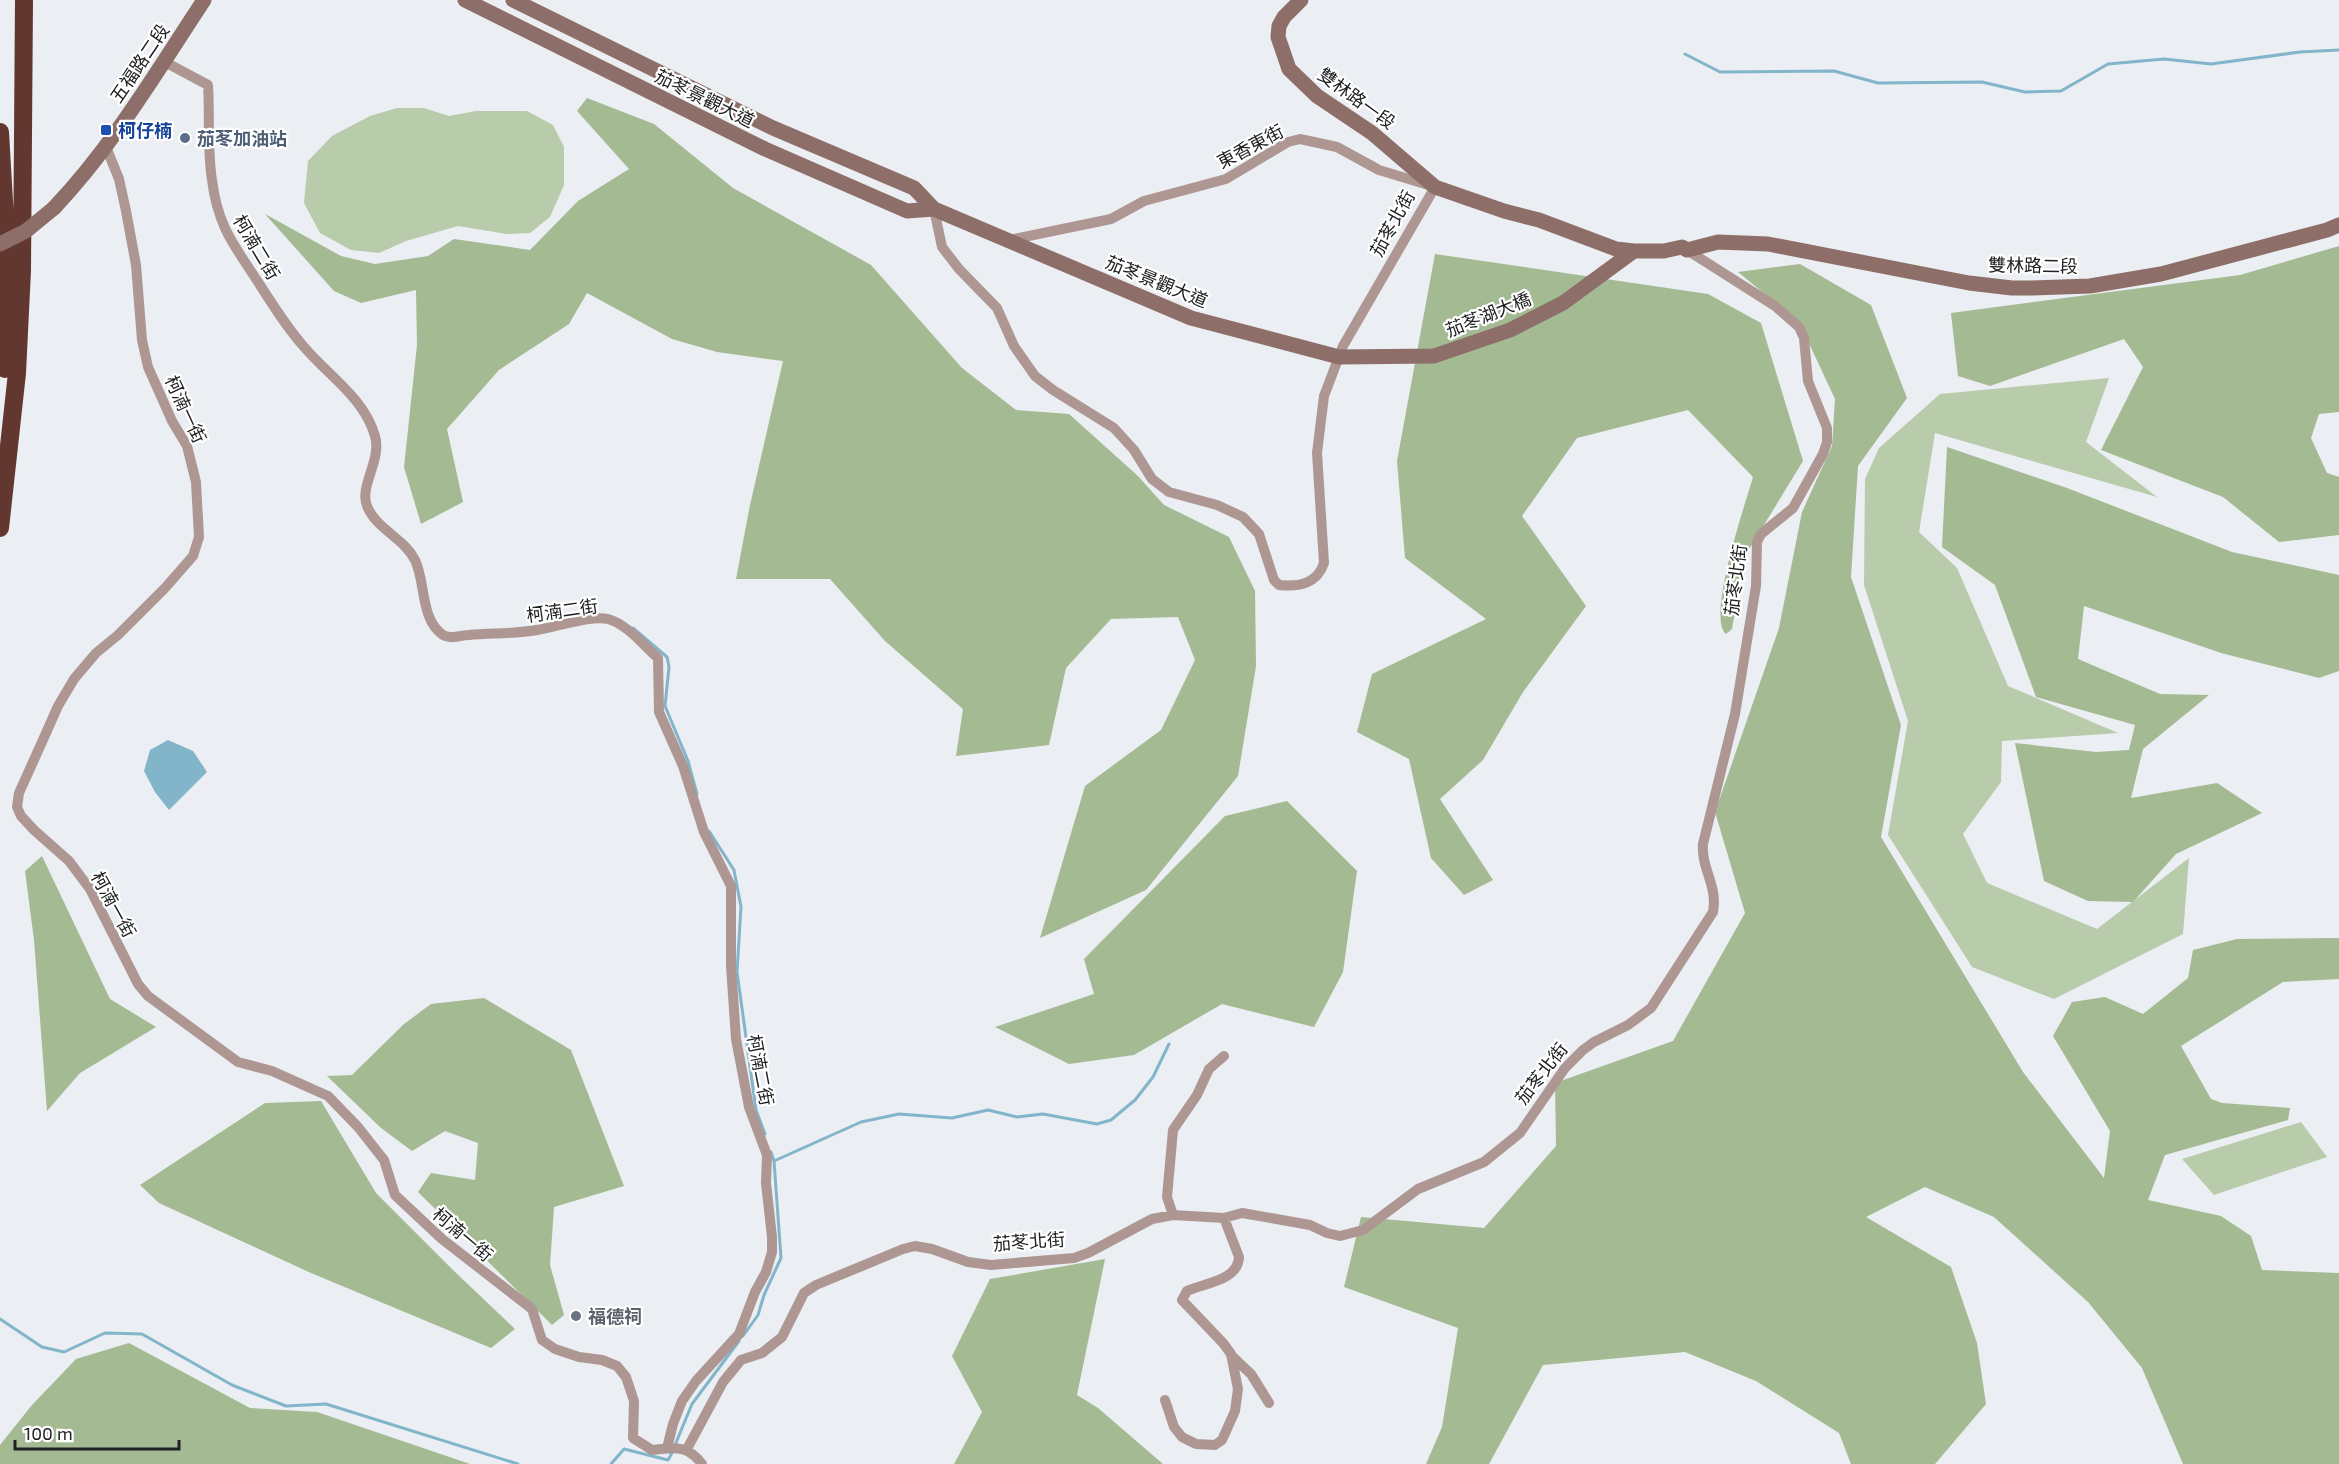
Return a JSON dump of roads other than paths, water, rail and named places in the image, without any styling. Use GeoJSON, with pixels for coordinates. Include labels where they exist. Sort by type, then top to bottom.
{"type":"FeatureCollection","features":[{"type":"Feature","properties":{"kind":"highway"},"geometry":{"type":"LineString","coordinates":[[0,528],[17,373],[22,270],[24,0]]}},
{"type":"Feature","properties":{"kind":"highway"},"geometry":{"type":"LineString","coordinates":[[0,132],[5,219],[6,432],[0,518]]}},
{"type":"Feature","properties":{"kind":"street","name":"五福路二段"},"geometry":{"type":"LineString","coordinates":[[0,244],[26,231],[54,208],[81,179],[106,147],[204,0]]}},
{"type":"Feature","properties":{"kind":"street","name":"茄苳景觀大道"},"geometry":{"type":"LineString","coordinates":[[465,0],[765,149],[907,211],[934,209]]}},
{"type":"Feature","properties":{"kind":"street","name":"茄苳景觀大道"},"geometry":{"type":"LineString","coordinates":[[513,0],[773,128],[914,188],[934,209],[1191,318],[1339,357]]}},
{"type":"Feature","properties":{"kind":"street","name":"雙林路一段"},"geometry":{"type":"LineString","coordinates":[[1301,0],[1284,17],[1279,26],[1278,37],[1289,69],[1317,96],[1372,133],[1435,187]]}},
{"type":"Feature","properties":{"kind":"street","name":"柯湳二街"},"geometry":{"type":"LineString","coordinates":[[163,61],[208,85],[208,138],[218,214],[231,243],[288,328],[355,400],[366,416],[375,436],[377,449],[366,490],[366,505],[376,520],[414,558],[422,580],[424,601],[439,631],[444,636],[454,638],[468,635],[496,635],[606,619],[624,628],[658,658],[659,711],[683,766],[704,832],[731,886],[731,966],[736,1039],[749,1107],[767,1155],[766,1183],[772,1238],[772,1252],[766,1272],[755,1292],[739,1334],[696,1381],[682,1401],[667,1448]]}},
{"type":"Feature","properties":{"kind":"street","name":"東香東街"},"geometry":{"type":"LineString","coordinates":[[1008,240],[1111,219],[1144,201],[1226,179],[1288,142],[1300,139],[1337,147],[1379,170],[1435,187]]}},
{"type":"Feature","properties":{"kind":"street","name":"柯湳一街"},"geometry":{"type":"LineString","coordinates":[[106,147],[119,178],[126,211],[136,265],[142,340],[148,366],[172,421],[188,446],[196,482],[199,537],[193,556],[165,588],[118,635],[96,653],[74,679],[58,706],[19,793],[17,807],[21,816],[69,861],[90,890],[138,984],[148,996],[238,1062],[272,1071],[328,1096],[358,1127],[384,1160],[395,1195],[442,1239],[532,1309],[542,1340],[555,1349],[579,1357],[602,1360],[617,1366],[626,1377],[634,1401],[633,1438],[652,1450],[687,1449]]}},
{"type":"Feature","properties":{"kind":"street","name":"茄苳北街"},"geometry":{"type":"LineString","coordinates":[[687,1449],[723,1382],[741,1360],[762,1353],[782,1337],[804,1293],[903,1249],[915,1246],[932,1249],[968,1262],[991,1265],[1074,1258],[1152,1219],[1173,1215],[1224,1218],[1242,1213],[1310,1225],[1340,1236],[1362,1230],[1418,1189],[1484,1162],[1520,1133],[1554,1082],[1583,1050],[1628,1025],[1651,1008],[1713,912],[1715,901],[1713,886],[1702,856],[1703,844],[1735,714],[1756,586],[1758,542],[1761,534],[1793,508],[1823,454],[1827,442],[1827,428],[1808,381],[1804,338],[1799,327],[1790,317],[1775,306],[1682,247],[1664,251],[1634,252],[1616,249],[1539,220],[1504,211],[1435,187],[1343,346],[1324,396],[1317,453],[1324,563],[1322,570],[1312,580],[1297,586],[1279,585],[1274,580],[1259,534],[1243,517],[1218,505],[1169,492],[1152,479],[1134,450],[1114,428],[1035,376],[1014,346],[997,308],[959,269],[942,247],[934,209]]}},
{"type":"Feature","properties":{"kind":"street","name":"雙林路二段"},"geometry":{"type":"LineString","coordinates":[[1688,250],[1718,242],[1768,244],[1969,283],[2012,288],[2079,286],[2161,274],[2339,225]]}},
{"type":"Feature","properties":{"kind":"street","name":"茄苳湖大橋"},"geometry":{"type":"LineString","coordinates":[[1339,357],[1434,356],[1510,330],[1563,303],[1634,252]]}},
{"type":"Feature","properties":{"kind":"street"},"geometry":{"type":"LineString","coordinates":[[1173,1215],[1167,1197],[1173,1130],[1197,1095],[1209,1069],[1224,1056]]}},
{"type":"Feature","properties":{"kind":"street"},"geometry":{"type":"LineString","coordinates":[[1224,1218],[1239,1257],[1239,1263],[1232,1272],[1210,1284],[1188,1291],[1182,1300],[1251,1374],[1269,1403]]}},
{"type":"Feature","properties":{"kind":"street"},"geometry":{"type":"LineString","coordinates":[[1165,1400],[1174,1427],[1182,1437],[1196,1444],[1215,1444],[1222,1440],[1235,1411],[1238,1389],[1231,1354]]}},
{"type":"Feature","properties":{"kind":"street"},"geometry":{"type":"LineString","coordinates":[[687,1449],[695,1454],[702,1464]]}},
{"type":"Feature","properties":{"kind":"water"},"geometry":{"type":"Polygon","coordinates":[[[168,740],[193,751],[207,772],[169,810],[155,792],[144,771],[150,750],[168,740]]]}},
{"type":"Feature","properties":{"kind":"waterway"},"geometry":{"type":"LineString","coordinates":[[1685,54],[1720,72],[1834,71],[1878,83],[1982,82],[2025,92],[2061,91],[2108,64],[2164,59],[2211,64],[2300,52],[2339,50]]}},
{"type":"Feature","properties":{"kind":"waterway"},"geometry":{"type":"LineString","coordinates":[[633,628],[667,657],[669,667],[665,706],[688,761],[697,794]]}},
{"type":"Feature","properties":{"kind":"waterway"},"geometry":{"type":"LineString","coordinates":[[709,831],[734,870],[741,907],[737,972],[756,1110],[765,1134]]}},
{"type":"Feature","properties":{"kind":"waterway"},"geometry":{"type":"LineString","coordinates":[[774,1161],[861,1122],[899,1114],[952,1118],[988,1110],[1017,1117],[1043,1114],[1097,1124],[1111,1120],[1135,1100],[1153,1077],[1169,1044]]}},
{"type":"Feature","properties":{"kind":"waterway"},"geometry":{"type":"LineString","coordinates":[[743,1336],[758,1315],[764,1295],[781,1258],[774,1161],[771,1152]]}},
{"type":"Feature","properties":{"kind":"waterway"},"geometry":{"type":"LineString","coordinates":[[0,1319],[42,1347],[64,1352],[105,1333],[142,1334],[232,1385],[286,1406],[326,1404],[518,1464]]}},
{"type":"Feature","properties":{"kind":"waterway"},"geometry":{"type":"LineString","coordinates":[[675,1445],[692,1404],[739,1341]]}},
{"type":"Feature","properties":{"kind":"waterway"},"geometry":{"type":"LineString","coordinates":[[611,1464],[624,1449],[668,1460],[673,1451]]}},
{"type":"Feature","properties":{"kind":"place","name":"柯仔楠"},"geometry":{"type":"Point","coordinates":[106,130]}},
{"type":"Feature","properties":{"kind":"place","name":"茄苳加油站"},"geometry":{"type":"Point","coordinates":[185,138]}},
{"type":"Feature","properties":{"kind":"place","name":"福德祠"},"geometry":{"type":"Point","coordinates":[576,1316]}}]}
